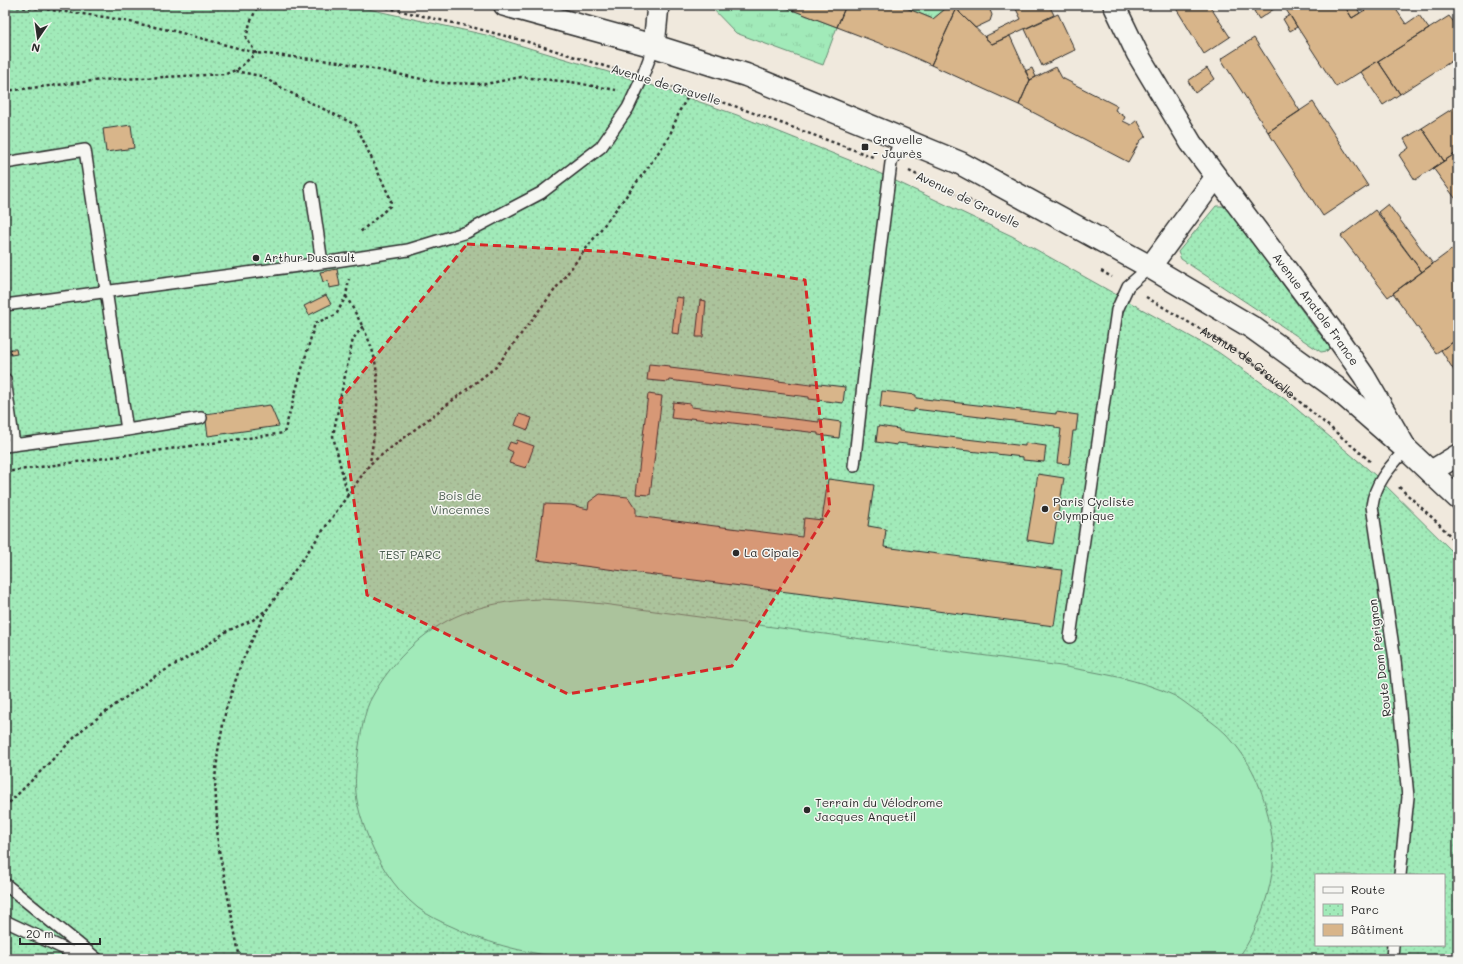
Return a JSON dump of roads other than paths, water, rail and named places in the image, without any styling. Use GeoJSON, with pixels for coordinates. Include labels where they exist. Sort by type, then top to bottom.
{"type":"FeatureCollection","features":[{"type":"Feature","properties":{"kind":"street"},"geometry":{"type":"LineString","coordinates":[[506,5],[654,46],[746,75],[960,163],[1150,267],[1253,328],[1336,388],[1406,449],[1458,498]]}},
{"type":"Feature","properties":{"kind":"street"},"geometry":{"type":"LineString","coordinates":[[654,46],[658,5]]}},
{"type":"Feature","properties":{"kind":"street","name":"Avenue Anatole France"},"geometry":{"type":"LineString","coordinates":[[1114,5],[1141,60],[1190,143],[1331,329],[1364,376],[1406,449]]}},
{"type":"Feature","properties":{"kind":"street"},"geometry":{"type":"LineString","coordinates":[[1150,267],[1216,177]]}},
{"type":"Feature","properties":{"kind":"street"},"geometry":{"type":"LineString","coordinates":[[1336,388],[1364,376]]}},
{"type":"Feature","properties":{"kind":"street"},"geometry":{"type":"LineString","coordinates":[[1430,472],[1458,455]]}},
{"type":"Feature","properties":{"kind":"lane"},"geometry":{"type":"LineString","coordinates":[[5,305],[408,250],[467,232],[541,193],[601,148],[628,108],[642,78],[654,46]]}},
{"type":"Feature","properties":{"kind":"lane"},"geometry":{"type":"LineString","coordinates":[[854,466],[891,163],[900,139]]}},
{"type":"Feature","properties":{"kind":"lane"},"geometry":{"type":"LineString","coordinates":[[5,163],[85,150],[127,430]]}},
{"type":"Feature","properties":{"kind":"lane"},"geometry":{"type":"LineString","coordinates":[[311,187],[322,262]]}},
{"type":"Feature","properties":{"kind":"lane"},"geometry":{"type":"LineString","coordinates":[[1070,637],[1117,310],[1128,286],[1150,267]]}},
{"type":"Feature","properties":{"kind":"lane"},"geometry":{"type":"LineString","coordinates":[[5,379],[10,445],[127,430],[201,418]]}},
{"type":"Feature","properties":{"kind":"lane","name":"Route Dom Pérignon"},"geometry":{"type":"LineString","coordinates":[[1400,874],[1408,797],[1395,660],[1372,506],[1374,494],[1385,473],[1406,449]]}},
{"type":"Feature","properties":{"kind":"lane"},"geometry":{"type":"LineString","coordinates":[[5,884],[97,959]]}},
{"type":"Feature","properties":{"kind":"lane"},"geometry":{"type":"LineString","coordinates":[[5,921],[86,959]]}},
{"type":"Feature","properties":{"kind":"lane"},"geometry":{"type":"LineString","coordinates":[[1392,959],[1393,946]]}},
{"type":"Feature","properties":{"kind":"place","name":"Gravelle - Jaurès"},"geometry":{"type":"Point","coordinates":[865,147]}},
{"type":"Feature","properties":{"kind":"place","name":"Arthur Dussault"},"geometry":{"type":"Point","coordinates":[256,258]}},
{"type":"Feature","properties":{"kind":"place","name":"Paris Cycliste Olympique"},"geometry":{"type":"Point","coordinates":[1045,509]}},
{"type":"Feature","properties":{"kind":"place","name":"La Cipale"},"geometry":{"type":"Point","coordinates":[736,553]}},
{"type":"Feature","properties":{"kind":"place","name":"Terrain du Vélodrome Jacques Anquetil"},"geometry":{"type":"Point","coordinates":[807,810]}},
{"type":"Feature","properties":{"kind":"park label","name":"Bois de Vincennes"},"geometry":{"type":"Point","coordinates":[460,503]}},
{"type":"Feature","properties":{"kind":"park label","name":"TEST PARC"},"geometry":{"type":"Point","coordinates":[410,555]}}]}
